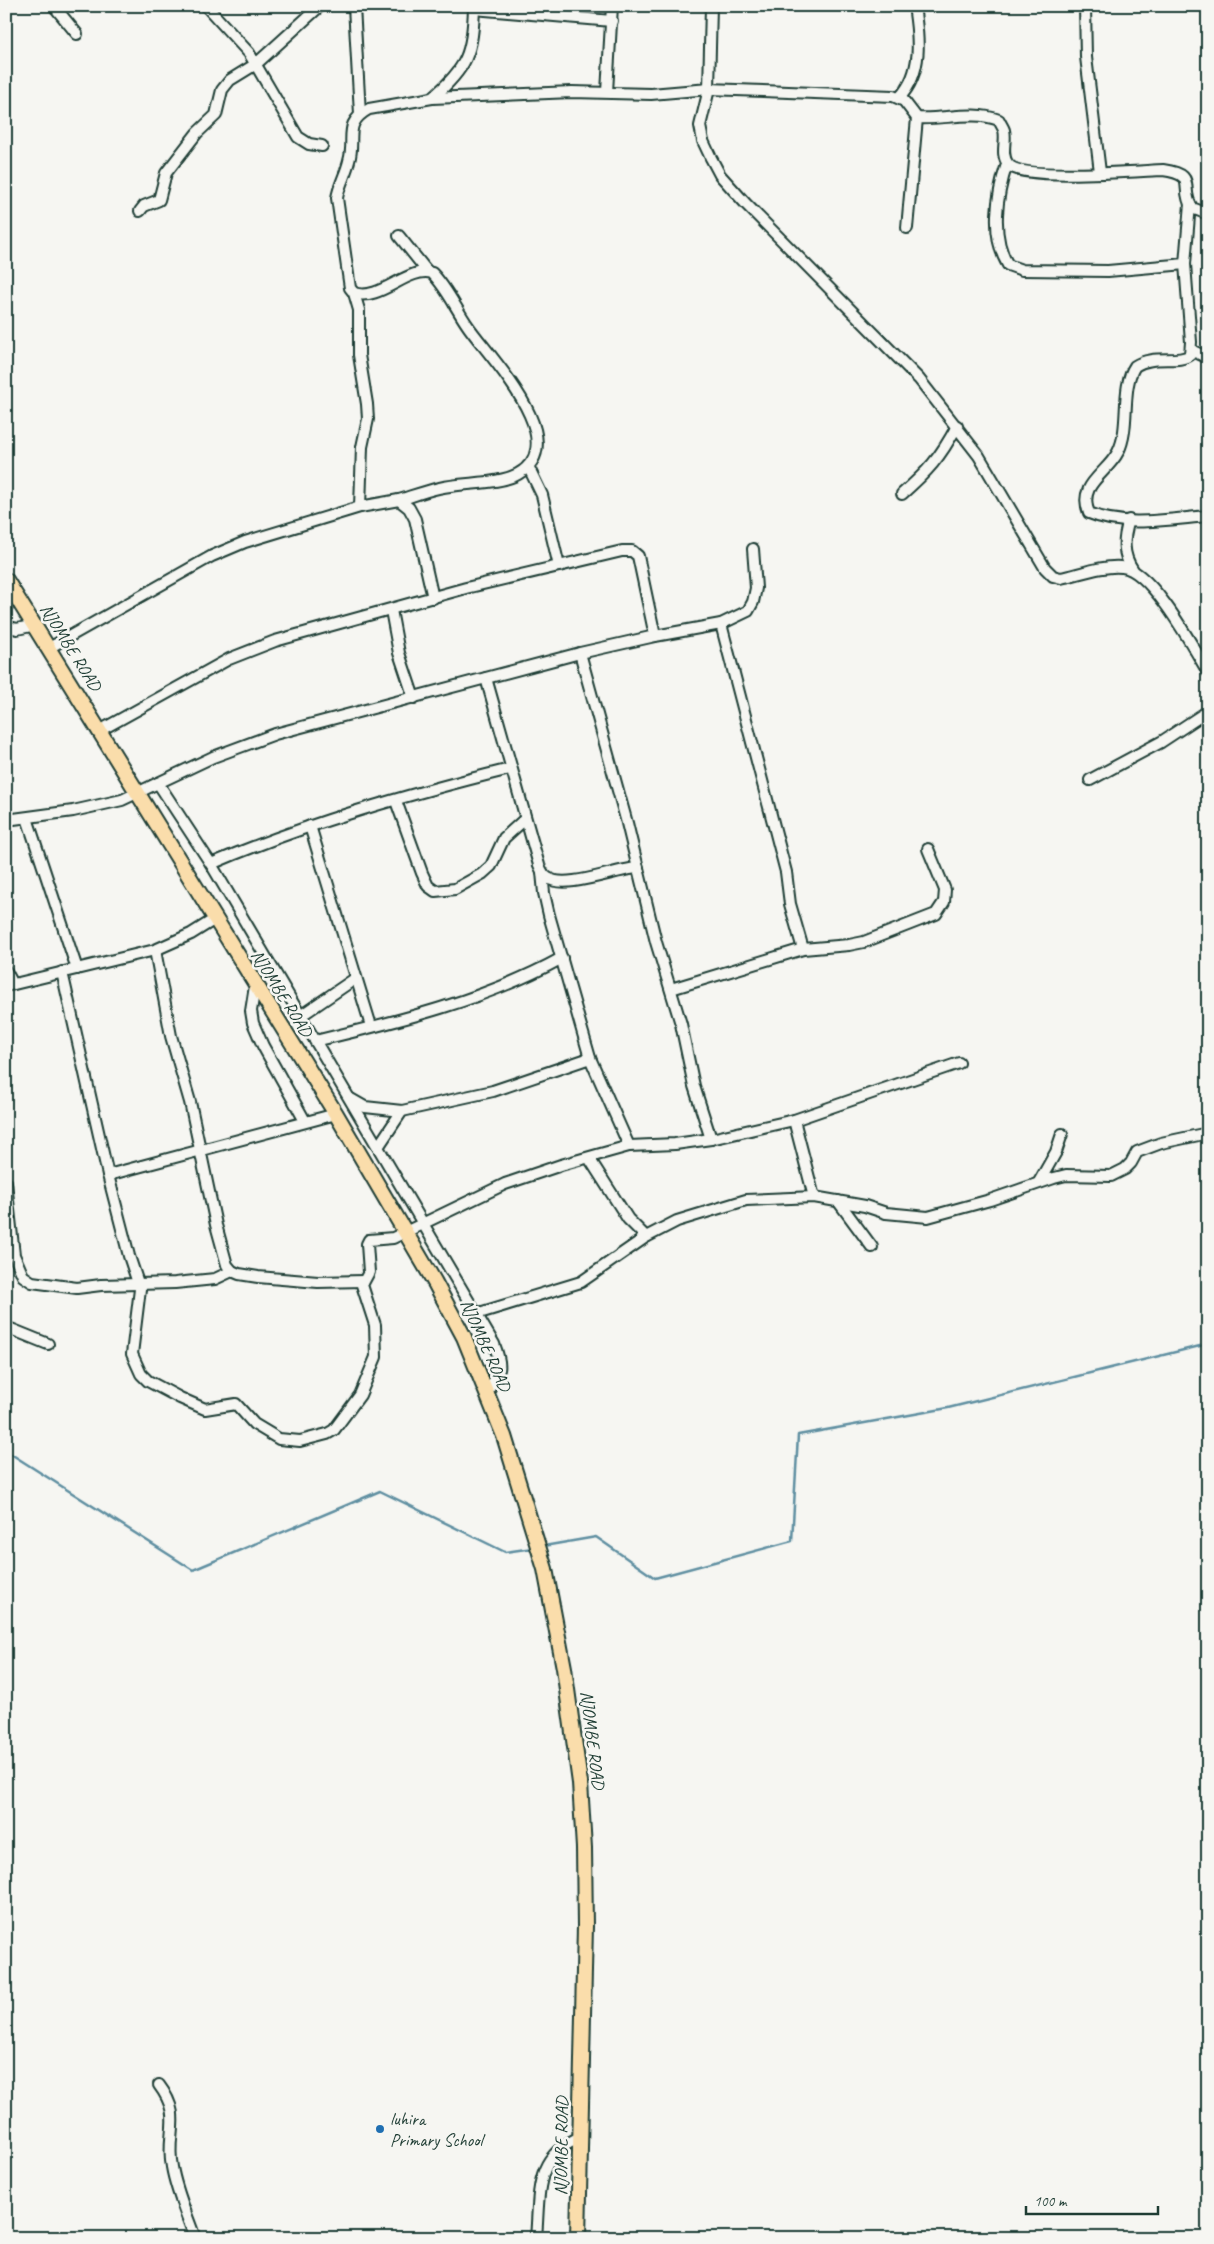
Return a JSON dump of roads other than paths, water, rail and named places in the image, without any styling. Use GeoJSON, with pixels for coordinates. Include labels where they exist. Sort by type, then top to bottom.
{"type":"FeatureCollection","features":[{"type":"Feature","properties":{"kind":"highway","name":"NJOMBE ROAD"},"geometry":{"type":"LineString","coordinates":[[6,580],[140,793],[255,986],[336,1114],[464,1337],[504,1436],[544,1569],[574,1731],[584,1848],[578,2238]]}},
{"type":"Feature","properties":{"kind":"street"},"geometry":{"type":"LineString","coordinates":[[54,6],[77,34]]}},
{"type":"Feature","properties":{"kind":"street"},"geometry":{"type":"LineString","coordinates":[[206,6],[249,53],[298,137],[310,144],[322,146]]}},
{"type":"Feature","properties":{"kind":"street"},"geometry":{"type":"LineString","coordinates":[[236,75],[256,64],[320,6]]}},
{"type":"Feature","properties":{"kind":"street"},"geometry":{"type":"LineString","coordinates":[[354,6],[360,114]]}},
{"type":"Feature","properties":{"kind":"street"},"geometry":{"type":"LineString","coordinates":[[607,92],[612,6]]}},
{"type":"Feature","properties":{"kind":"street"},"geometry":{"type":"LineString","coordinates":[[711,6],[709,89],[700,126],[703,141],[720,175],[746,204],[919,379],[979,456],[1033,549],[1053,576],[1061,578],[1113,567],[1133,570]]}},
{"type":"Feature","properties":{"kind":"street"},"geometry":{"type":"LineString","coordinates":[[900,97],[913,79],[917,60],[918,32],[914,6]]}},
{"type":"Feature","properties":{"kind":"street"},"geometry":{"type":"LineString","coordinates":[[1085,6],[1086,57],[1100,172]]}},
{"type":"Feature","properties":{"kind":"street"},"geometry":{"type":"LineString","coordinates":[[432,98],[453,80],[468,56],[474,8],[612,21]]}},
{"type":"Feature","properties":{"kind":"street"},"geometry":{"type":"LineString","coordinates":[[140,212],[147,204],[159,200],[166,173],[197,132],[216,115],[222,90],[236,75],[249,53]]}},
{"type":"Feature","properties":{"kind":"street"},"geometry":{"type":"LineString","coordinates":[[360,507],[362,447],[368,418],[367,404],[359,355],[360,317],[354,293],[349,283],[337,198],[339,184],[351,154],[350,134],[353,123],[360,114],[378,106],[432,98],[607,92],[651,94],[709,89],[762,93],[870,94],[900,97],[917,118],[907,228]]}},
{"type":"Feature","properties":{"kind":"street"},"geometry":{"type":"LineString","coordinates":[[917,118],[978,115],[989,116],[998,120],[1004,131],[1004,156],[1007,164],[1018,171],[1039,173],[1163,170],[1178,172],[1186,180],[1190,204],[1185,264],[1191,350],[1187,357],[1155,359],[1135,366],[1132,371],[1124,428],[1118,452],[1087,488],[1086,506],[1089,513],[1130,520],[1208,516]]}},
{"type":"Feature","properties":{"kind":"street"},"geometry":{"type":"LineString","coordinates":[[1007,164],[1001,181],[997,204],[1001,248],[1008,265],[1022,270],[1108,271],[1185,264]]}},
{"type":"Feature","properties":{"kind":"street"},"geometry":{"type":"LineString","coordinates":[[1190,204],[1195,211],[1208,214]]}},
{"type":"Feature","properties":{"kind":"street"},"geometry":{"type":"LineString","coordinates":[[49,648],[212,556],[268,534],[360,507],[399,500],[439,488],[507,478],[528,466],[535,453],[537,439],[528,409],[468,326],[437,278],[427,271],[399,236]]}},
{"type":"Feature","properties":{"kind":"street"},"geometry":{"type":"LineString","coordinates":[[354,293],[366,296],[427,271]]}},
{"type":"Feature","properties":{"kind":"street"},"geometry":{"type":"LineString","coordinates":[[1191,350],[1208,358]]}},
{"type":"Feature","properties":{"kind":"street"},"geometry":{"type":"LineString","coordinates":[[902,494],[930,470],[942,454],[957,426]]}},
{"type":"Feature","properties":{"kind":"street"},"geometry":{"type":"LineString","coordinates":[[528,466],[542,495],[559,566]]}},
{"type":"Feature","properties":{"kind":"street"},"geometry":{"type":"LineString","coordinates":[[399,500],[409,508],[415,519],[433,598]]}},
{"type":"Feature","properties":{"kind":"street"},"geometry":{"type":"LineString","coordinates":[[1130,520],[1126,531],[1124,553],[1133,570],[1158,594],[1208,672]]}},
{"type":"Feature","properties":{"kind":"street"},"geometry":{"type":"LineString","coordinates":[[6,820],[73,811],[122,800],[214,757],[275,734],[580,653],[655,636],[721,624],[748,611],[752,602],[756,588],[754,549]]}},
{"type":"Feature","properties":{"kind":"street"},"geometry":{"type":"LineString","coordinates":[[100,730],[229,659],[275,641],[559,566],[632,551],[638,556],[655,636]]}},
{"type":"Feature","properties":{"kind":"street"},"geometry":{"type":"LineString","coordinates":[[391,610],[398,652],[414,698]]}},
{"type":"Feature","properties":{"kind":"street"},"geometry":{"type":"LineString","coordinates":[[721,624],[786,872],[790,904],[803,949]]}},
{"type":"Feature","properties":{"kind":"street"},"geometry":{"type":"LineString","coordinates":[[6,626],[17,629],[35,625]]}},
{"type":"Feature","properties":{"kind":"street"},"geometry":{"type":"LineString","coordinates":[[580,653],[671,989],[694,1086],[711,1139]]}},
{"type":"Feature","properties":{"kind":"street"},"geometry":{"type":"LineString","coordinates":[[486,678],[510,769],[542,872],[544,893],[590,1058],[630,1146]]}},
{"type":"Feature","properties":{"kind":"street"},"geometry":{"type":"LineString","coordinates":[[1090,780],[1161,742],[1208,711]]}},
{"type":"Feature","properties":{"kind":"street"},"geometry":{"type":"LineString","coordinates":[[211,864],[256,845],[310,826],[510,769]]}},
{"type":"Feature","properties":{"kind":"street"},"geometry":{"type":"LineString","coordinates":[[158,783],[211,864],[299,1017],[350,1098],[421,1223],[494,1344],[500,1360],[500,1371],[487,1392]]}},
{"type":"Feature","properties":{"kind":"street"},"geometry":{"type":"LineString","coordinates":[[396,801],[422,873],[428,886],[435,891],[455,889],[482,874],[491,866],[504,838],[525,818]]}},
{"type":"Feature","properties":{"kind":"street"},"geometry":{"type":"LineString","coordinates":[[27,818],[77,969]]}},
{"type":"Feature","properties":{"kind":"street"},"geometry":{"type":"LineString","coordinates":[[310,826],[371,1026]]}},
{"type":"Feature","properties":{"kind":"street"},"geometry":{"type":"LineString","coordinates":[[671,989],[803,949],[864,942],[936,914],[944,902],[945,890],[928,849]]}},
{"type":"Feature","properties":{"kind":"street"},"geometry":{"type":"LineString","coordinates":[[542,872],[547,878],[556,881],[570,881],[638,868]]}},
{"type":"Feature","properties":{"kind":"street"},"geometry":{"type":"LineString","coordinates":[[6,972],[10,985],[155,950],[191,934],[215,919]]}},
{"type":"Feature","properties":{"kind":"street"},"geometry":{"type":"LineString","coordinates":[[155,950],[171,1036],[227,1265],[232,1271],[239,1274],[310,1282],[363,1282]]}},
{"type":"Feature","properties":{"kind":"street"},"geometry":{"type":"LineString","coordinates":[[315,1041],[450,1004],[508,985],[562,958]]}},
{"type":"Feature","properties":{"kind":"street"},"geometry":{"type":"LineString","coordinates":[[62,972],[108,1175],[138,1283],[140,1299],[132,1354],[141,1374],[162,1389],[200,1407],[213,1408],[236,1404],[254,1424],[273,1436],[286,1441],[300,1441],[327,1434],[334,1430],[367,1382],[376,1357],[374,1346],[376,1333],[362,1292],[363,1282],[369,1272],[366,1244],[369,1240],[393,1238],[421,1223],[532,1174],[630,1146],[675,1144],[711,1139],[794,1120],[959,1062]]}},
{"type":"Feature","properties":{"kind":"street"},"geometry":{"type":"LineString","coordinates":[[299,1017],[356,978]]}},
{"type":"Feature","properties":{"kind":"street"},"geometry":{"type":"LineString","coordinates":[[255,986],[251,1011],[253,1023],[263,1046],[305,1121]]}},
{"type":"Feature","properties":{"kind":"street"},"geometry":{"type":"LineString","coordinates":[[350,1098],[364,1107],[402,1111],[493,1091],[590,1058]]}},
{"type":"Feature","properties":{"kind":"street"},"geometry":{"type":"LineString","coordinates":[[378,1147],[402,1111]]}},
{"type":"Feature","properties":{"kind":"street"},"geometry":{"type":"LineString","coordinates":[[108,1175],[336,1114]]}},
{"type":"Feature","properties":{"kind":"street"},"geometry":{"type":"LineString","coordinates":[[794,1120],[814,1198]]}},
{"type":"Feature","properties":{"kind":"street"},"geometry":{"type":"LineString","coordinates":[[476,1314],[581,1282],[646,1237],[677,1221],[746,1200],[814,1198],[865,1206],[886,1213],[928,1217],[974,1205],[1066,1175],[1111,1176],[1119,1173],[1131,1163],[1137,1152],[1161,1143],[1208,1133]]}},
{"type":"Feature","properties":{"kind":"street"},"geometry":{"type":"LineString","coordinates":[[1040,1182],[1062,1134]]}},
{"type":"Feature","properties":{"kind":"street"},"geometry":{"type":"LineString","coordinates":[[589,1158],[628,1219],[646,1237]]}},
{"type":"Feature","properties":{"kind":"street"},"geometry":{"type":"LineString","coordinates":[[6,1182],[11,1212],[12,1244],[19,1268],[27,1280],[71,1288],[138,1283],[206,1281],[232,1271]]}},
{"type":"Feature","properties":{"kind":"street"},"geometry":{"type":"LineString","coordinates":[[838,1201],[872,1247]]}},
{"type":"Feature","properties":{"kind":"street"},"geometry":{"type":"LineString","coordinates":[[6,1327],[48,1344]]}},
{"type":"Feature","properties":{"kind":"street"},"geometry":{"type":"LineString","coordinates":[[159,2085],[169,2099],[174,2118],[170,2145],[172,2168],[195,2238]]}},
{"type":"Feature","properties":{"kind":"street"},"geometry":{"type":"LineString","coordinates":[[536,2238],[543,2172],[558,2148],[581,2136]]}},
{"type":"Feature","properties":{"kind":"waterway"},"geometry":{"type":"LineString","coordinates":[[544,1546],[596,1537],[655,1578],[792,1541],[798,1435],[948,1408],[1208,1344]]}},
{"type":"Feature","properties":{"kind":"waterway"},"geometry":{"type":"LineString","coordinates":[[6,1454],[11,1454],[193,1570],[380,1491],[505,1552],[533,1548]]}},
{"type":"Feature","properties":{"kind":"place","name":"luhira Primary School"},"geometry":{"type":"Point","coordinates":[380,2129]}}]}
